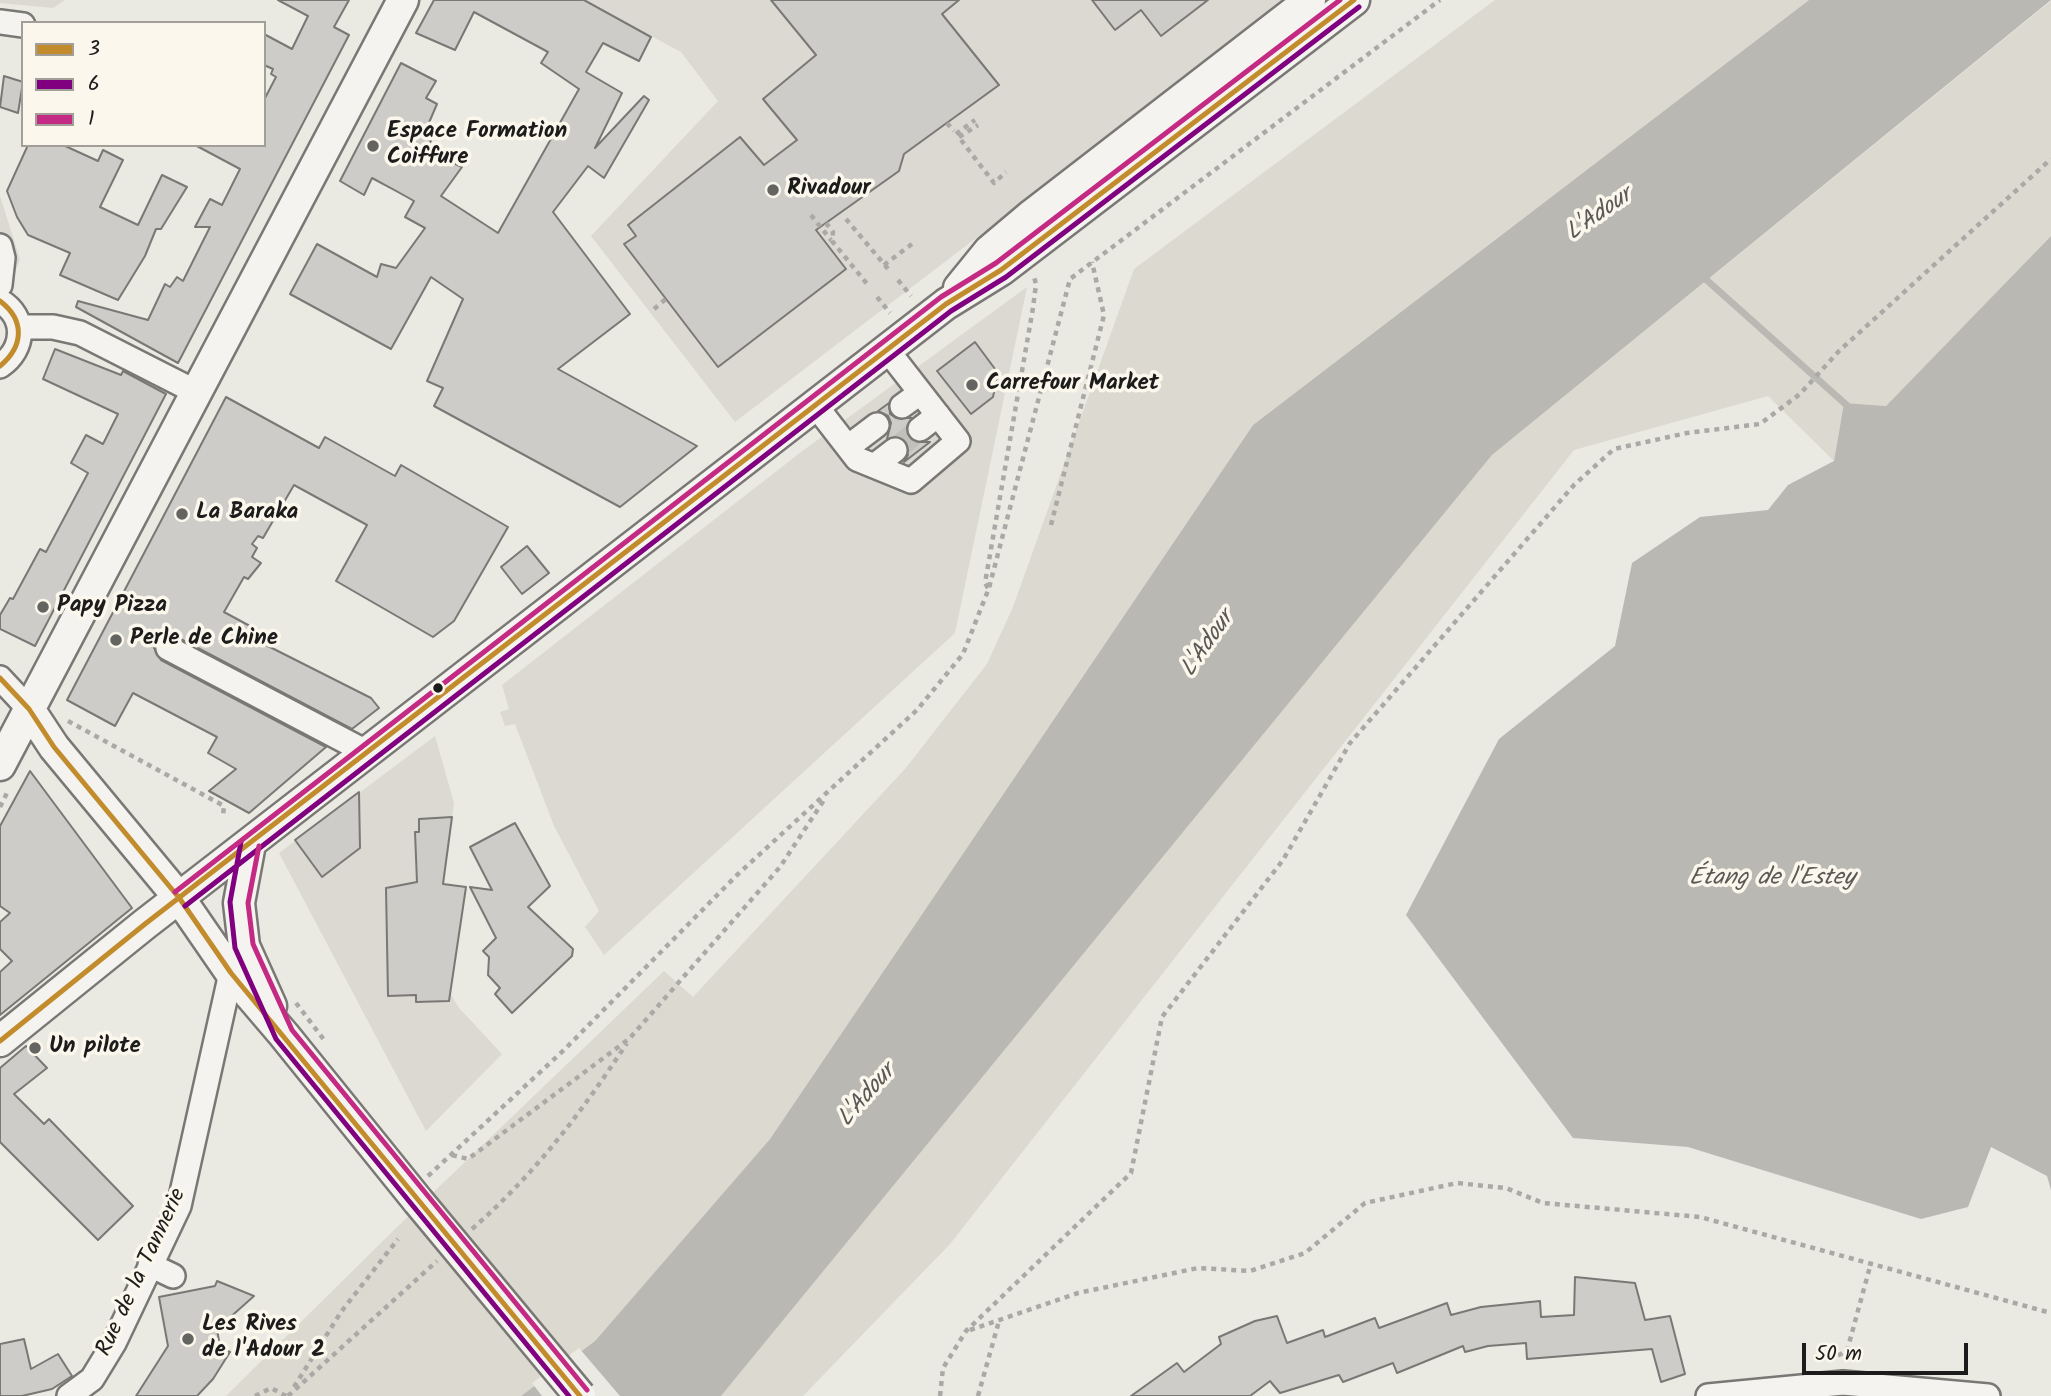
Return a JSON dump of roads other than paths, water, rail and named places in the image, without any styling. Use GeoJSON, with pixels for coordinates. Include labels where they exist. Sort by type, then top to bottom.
{"type":"FeatureCollection","features":[{"type":"Feature","properties":{"kind":"main road"},"geometry":{"type":"LineString","coordinates":[[0,765],[403,0]]}},
{"type":"Feature","properties":{"kind":"main road"},"geometry":{"type":"LineString","coordinates":[[946,304],[989,251],[1033,214],[1310,0]]}},
{"type":"Feature","properties":{"kind":"main road"},"geometry":{"type":"LineString","coordinates":[[0,1041],[61,1004],[180,899],[250,844],[946,304],[1001,270],[1354,0]]}},
{"type":"Feature","properties":{"kind":"main road"},"geometry":{"type":"LineString","coordinates":[[29,709],[54,747],[180,899],[230,973],[427,1188],[580,1396]]}},
{"type":"Feature","properties":{"kind":"main road"},"geometry":{"type":"LineString","coordinates":[[250,844],[239,903],[244,946],[284,1035]]}},
{"type":"Feature","properties":{"kind":"street"},"geometry":{"type":"LineString","coordinates":[[0,22],[21,25]]}},
{"type":"Feature","properties":{"kind":"street"},"geometry":{"type":"LineString","coordinates":[[0,246],[3,258],[0,285]]}},
{"type":"Feature","properties":{"kind":"street"},"geometry":{"type":"LineString","coordinates":[[0,301],[15,315],[20,327],[16,351],[0,366]]}},
{"type":"Feature","properties":{"kind":"street"},"geometry":{"type":"LineString","coordinates":[[20,327],[53,327],[80,333],[195,392]]}},
{"type":"Feature","properties":{"kind":"street"},"geometry":{"type":"LineString","coordinates":[[816,406],[857,459],[911,481],[958,441],[929,422],[911,399],[888,351]]}},
{"type":"Feature","properties":{"kind":"street"},"geometry":{"type":"LineString","coordinates":[[848,447],[877,425]]}},
{"type":"Feature","properties":{"kind":"street"},"geometry":{"type":"LineString","coordinates":[[874,466],[895,450]]}},
{"type":"Feature","properties":{"kind":"street"},"geometry":{"type":"LineString","coordinates":[[168,648],[368,753]]}},
{"type":"Feature","properties":{"kind":"street"},"geometry":{"type":"LineString","coordinates":[[0,678],[29,709]]}},
{"type":"Feature","properties":{"kind":"street","name":"Rue de la Tannerie"},"geometry":{"type":"LineString","coordinates":[[69,1396],[92,1379],[114,1343],[179,1206],[192,1114],[230,973]]}},
{"type":"Feature","properties":{"kind":"street"},"geometry":{"type":"LineString","coordinates":[[150,1265],[173,1276]]}},
{"type":"Feature","properties":{"kind":"street"},"geometry":{"type":"LineString","coordinates":[[1714,1395],[1843,1383],[1988,1396]]}},
{"type":"Feature","properties":{"kind":"water","name":"L'Adour"},"geometry":{"type":"Polygon","coordinates":[[[1809,0],[2051,0],[1492,455],[721,1396],[521,1396],[595,1341],[770,1139],[1253,425],[1809,0]]]}},
{"type":"Feature","properties":{"kind":"water","name":"Étang de l'Estey"},"geometry":{"type":"Polygon","coordinates":[[[2051,236],[2051,1190],[2047,1176],[1991,1147],[1968,1207],[1921,1219],[1688,1147],[1573,1138],[1406,915],[1499,739],[1615,646],[1632,563],[1700,517],[1768,510],[1788,485],[1834,461],[1844,403],[1886,406],[2051,236]]]}},
{"type":"Feature","properties":{"kind":"waterway"},"geometry":{"type":"LineString","coordinates":[[1701,275],[1851,409]]}},
{"type":"Feature","properties":{"kind":"tunnel"},"geometry":{"type":"LineString","coordinates":[[895,450],[920,429]]}},
{"type":"Feature","properties":{"kind":"place","name":"Espace Formation Coiffure"},"geometry":{"type":"Point","coordinates":[373,146]}},
{"type":"Feature","properties":{"kind":"place","name":"Rivadour"},"geometry":{"type":"Point","coordinates":[773,190]}},
{"type":"Feature","properties":{"kind":"place","name":"Carrefour Market"},"geometry":{"type":"Point","coordinates":[972,385]}},
{"type":"Feature","properties":{"kind":"place","name":"La Baraka"},"geometry":{"type":"Point","coordinates":[182,514]}},
{"type":"Feature","properties":{"kind":"place","name":"Papy Pizza"},"geometry":{"type":"Point","coordinates":[43,607]}},
{"type":"Feature","properties":{"kind":"place","name":"Perle de Chine"},"geometry":{"type":"Point","coordinates":[116,640]}},
{"type":"Feature","properties":{"kind":"place","name":"Un pilote"},"geometry":{"type":"Point","coordinates":[35,1048]}},
{"type":"Feature","properties":{"kind":"place","name":"Les Rives de l'Adour 2"},"geometry":{"type":"Point","coordinates":[188,1339]}}]}
